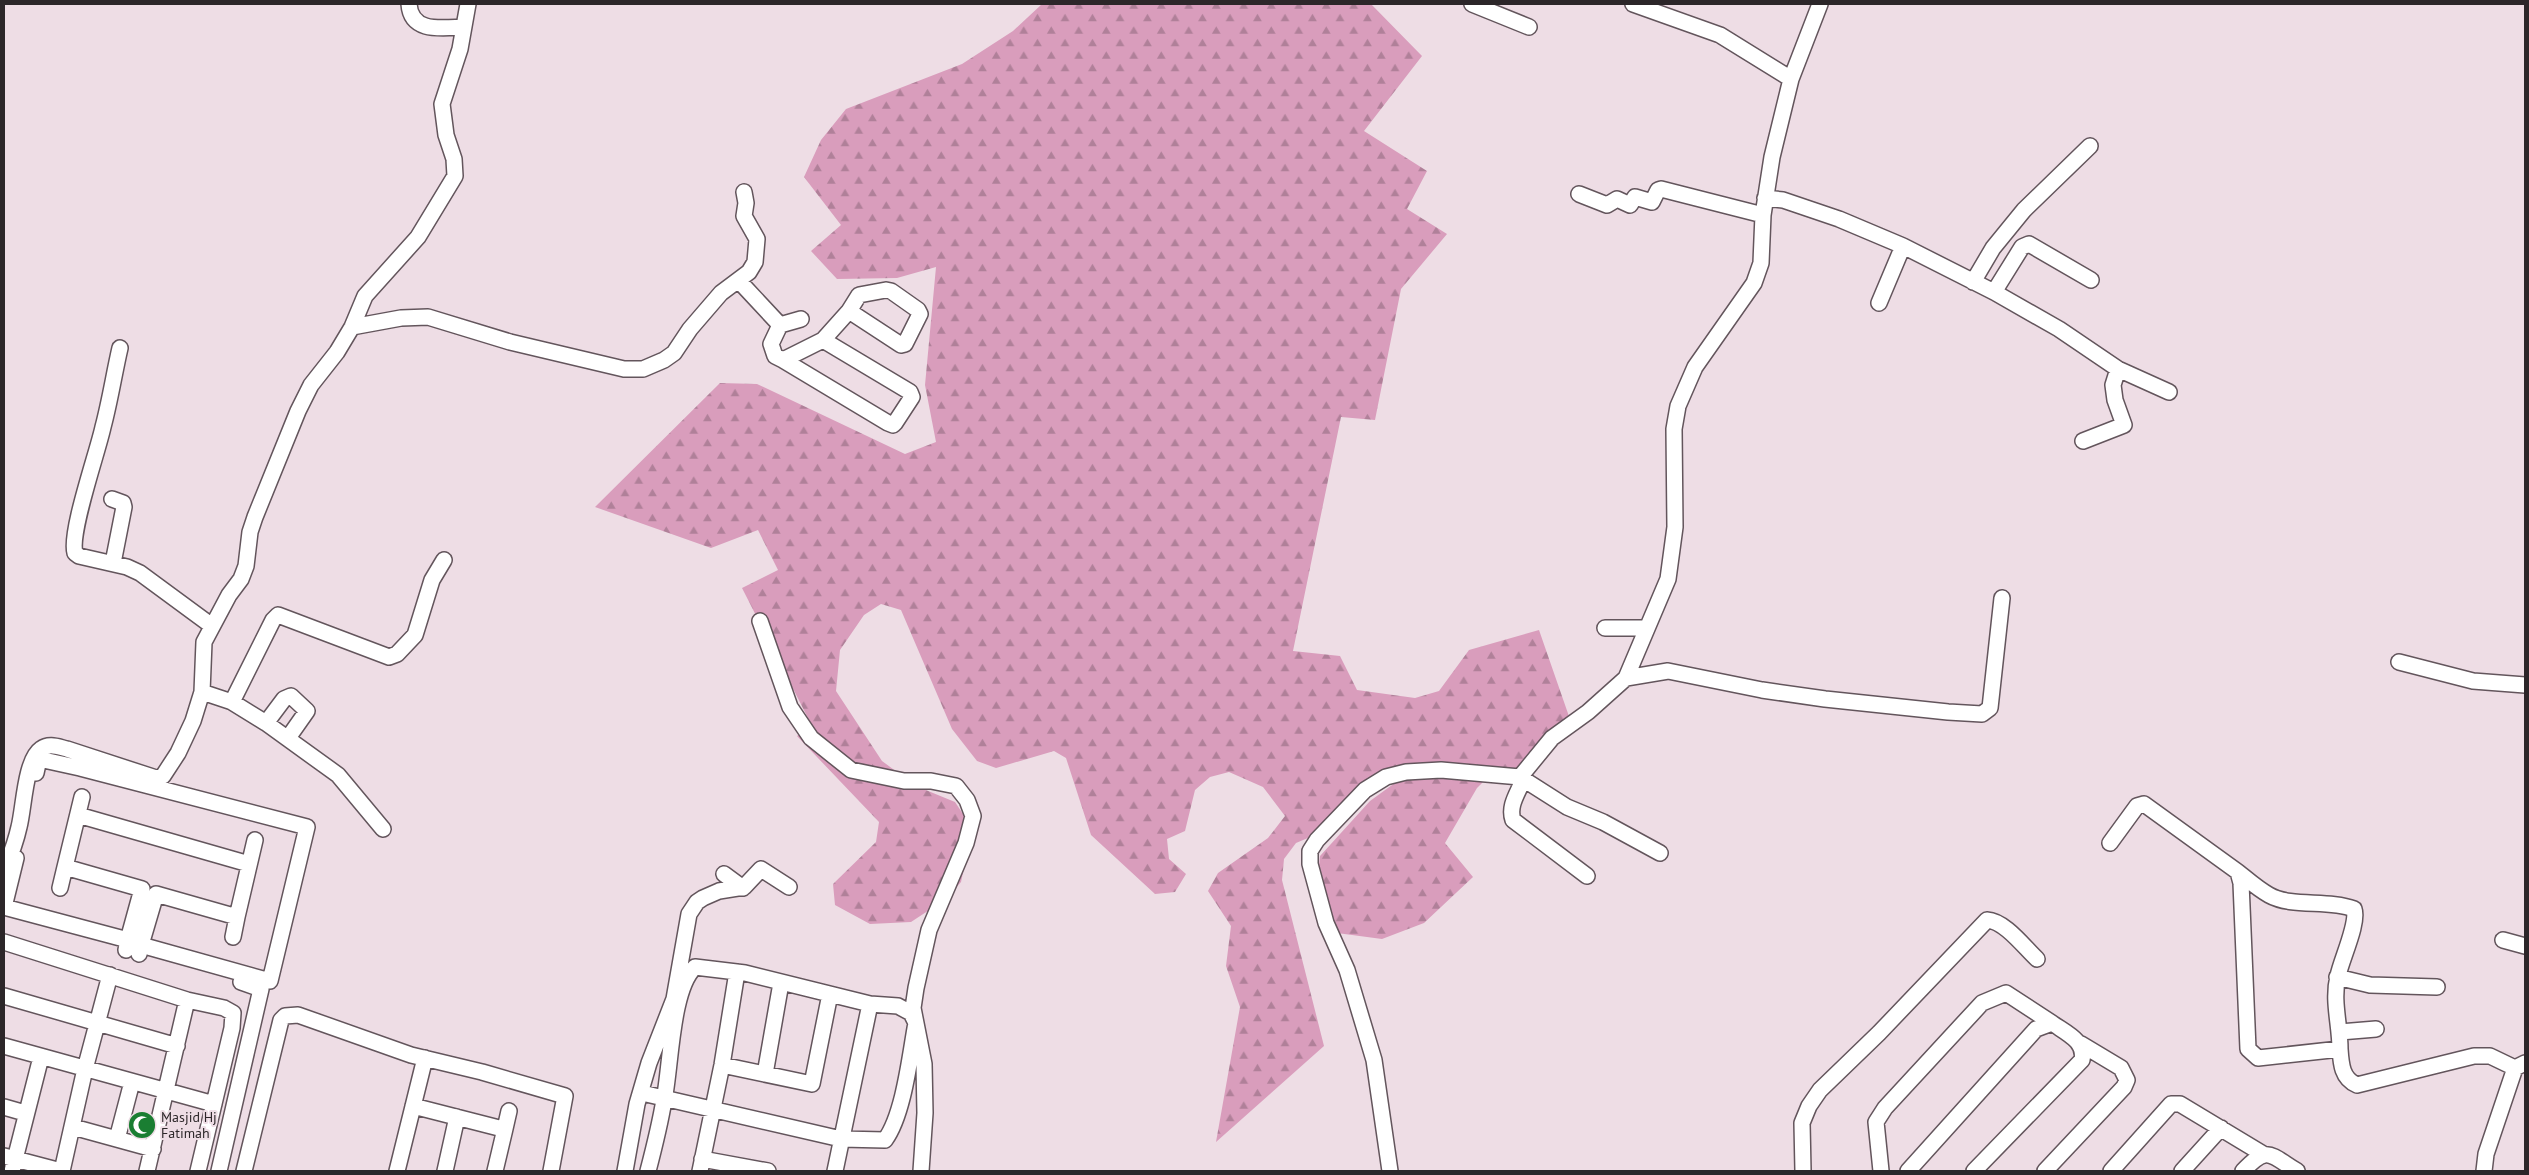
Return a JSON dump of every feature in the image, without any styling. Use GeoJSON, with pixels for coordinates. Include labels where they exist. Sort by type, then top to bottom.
{"type":"FeatureCollection","features":[{"type":"Feature","properties":{"kind":"street"},"geometry":{"type":"LineString","coordinates":[[409,4],[410,13],[423,26],[462,27]]}},
{"type":"Feature","properties":{"kind":"street"},"geometry":{"type":"LineString","coordinates":[[4,871],[19,828],[30,771],[38,752],[52,746],[156,778],[163,776],[178,753],[202,692],[204,642],[229,595],[241,579],[246,566],[250,532],[255,517],[298,411],[315,379],[337,352],[352,327],[364,296],[418,237],[455,176],[454,159],[446,134],[442,104],[460,49],[462,27],[468,4]]}},
{"type":"Feature","properties":{"kind":"street"},"geometry":{"type":"LineString","coordinates":[[1472,4],[1528,27]]}},
{"type":"Feature","properties":{"kind":"street"},"geometry":{"type":"LineString","coordinates":[[1634,4],[1720,35],[1791,78]]}},
{"type":"Feature","properties":{"kind":"street"},"geometry":{"type":"LineString","coordinates":[[1587,876],[1513,820],[1510,812],[1522,778],[1552,738],[1588,712],[1626,678],[1668,578],[1675,527],[1674,429],[1678,406],[1696,367],[1754,283],[1761,263],[1763,215],[1772,157],[1791,78],[1820,4]]}},
{"type":"Feature","properties":{"kind":"street"},"geometry":{"type":"LineString","coordinates":[[1973,282],[1993,248],[2024,210],[2090,146]]}},
{"type":"Feature","properties":{"kind":"street"},"geometry":{"type":"LineString","coordinates":[[1579,194],[1607,205],[1617,199],[1630,205],[1635,197],[1652,202],[1661,188],[1763,215]]}},
{"type":"Feature","properties":{"kind":"street"},"geometry":{"type":"LineString","coordinates":[[352,327],[401,318],[428,317],[510,342],[624,369],[643,369],[664,360],[674,352],[690,329],[722,293],[739,281],[755,262],[757,239],[744,216],[746,203],[744,192]]}},
{"type":"Feature","properties":{"kind":"street"},"geometry":{"type":"LineString","coordinates":[[1765,198],[1783,200],[1839,219],[1903,246],[1994,292],[2059,329],[2118,369],[2169,392]]}},
{"type":"Feature","properties":{"kind":"street"},"geometry":{"type":"LineString","coordinates":[[2006,232],[2022,247]]}},
{"type":"Feature","properties":{"kind":"street"},"geometry":{"type":"LineString","coordinates":[[1994,292],[2022,247],[2029,244],[2091,280]]}},
{"type":"Feature","properties":{"kind":"street"},"geometry":{"type":"LineString","coordinates":[[1879,303],[1903,246]]}},
{"type":"Feature","properties":{"kind":"street"},"geometry":{"type":"LineString","coordinates":[[739,281],[780,325]]}},
{"type":"Feature","properties":{"kind":"street"},"geometry":{"type":"LineString","coordinates":[[784,360],[823,340],[849,311],[859,295],[886,290],[891,291],[918,310],[920,318],[907,343],[901,345],[849,311]]}},
{"type":"Feature","properties":{"kind":"street"},"geometry":{"type":"LineString","coordinates":[[780,325],[801,319]]}},
{"type":"Feature","properties":{"kind":"street"},"geometry":{"type":"LineString","coordinates":[[780,325],[771,348],[775,356],[888,423],[896,423],[912,397],[910,392],[823,340]]}},
{"type":"Feature","properties":{"kind":"street"},"geometry":{"type":"LineString","coordinates":[[120,348],[103,428],[88,477],[74,548],[79,556],[113,563],[140,573],[212,626]]}},
{"type":"Feature","properties":{"kind":"street"},"geometry":{"type":"LineString","coordinates":[[2082,441],[2124,426],[2115,400],[2113,385],[2118,369]]}},
{"type":"Feature","properties":{"kind":"street"},"geometry":{"type":"LineString","coordinates":[[112,499],[123,503],[124,506],[113,563]]}},
{"type":"Feature","properties":{"kind":"street"},"geometry":{"type":"LineString","coordinates":[[232,702],[273,620],[278,615],[389,657],[394,656],[414,635],[432,580],[444,560]]}},
{"type":"Feature","properties":{"kind":"street"},"geometry":{"type":"LineString","coordinates":[[1626,678],[1668,670],[1762,690],[1825,699],[1982,714],[1990,708],[2002,598]]}},
{"type":"Feature","properties":{"kind":"street"},"geometry":{"type":"LineString","coordinates":[[760,621],[790,706],[811,738],[851,770],[904,781],[931,781],[956,786],[967,800],[973,816],[966,843],[929,930],[913,1008],[924,1064],[925,1113],[921,1171]]}},
{"type":"Feature","properties":{"kind":"street"},"geometry":{"type":"LineString","coordinates":[[1604,628],[1647,628]]}},
{"type":"Feature","properties":{"kind":"street"},"geometry":{"type":"LineString","coordinates":[[2399,662],[2473,681],[2525,685]]}},
{"type":"Feature","properties":{"kind":"street"},"geometry":{"type":"LineString","coordinates":[[202,692],[232,702],[266,723],[345,781],[383,829]]}},
{"type":"Feature","properties":{"kind":"street"},"geometry":{"type":"LineString","coordinates":[[266,723],[284,698],[291,696],[306,708],[307,713],[288,738]]}},
{"type":"Feature","properties":{"kind":"street"},"geometry":{"type":"LineString","coordinates":[[4,917],[135,942],[270,980],[307,827],[39,759],[4,908],[135,942],[213,973],[261,989],[220,1171]]}},
{"type":"Feature","properties":{"kind":"street"},"geometry":{"type":"LineString","coordinates":[[1390,1171],[1374,1060],[1347,970],[1326,923],[1310,864],[1310,851],[1317,840],[1365,790],[1386,777],[1406,772],[1440,770],[1522,778],[1567,807],[1604,822],[1660,853]]}},
{"type":"Feature","properties":{"kind":"street"},"geometry":{"type":"LineString","coordinates":[[60,888],[82,797]]}},
{"type":"Feature","properties":{"kind":"street"},"geometry":{"type":"LineString","coordinates":[[2110,843],[2137,806],[2144,804],[2270,896],[2288,900],[2339,904],[2354,909],[2354,920],[2337,977],[2334,1003],[2340,1032],[2341,1062],[2346,1077],[2357,1085],[2474,1056],[2490,1056],[2520,1065],[2486,1154],[2484,1171]]}},
{"type":"Feature","properties":{"kind":"street"},"geometry":{"type":"LineString","coordinates":[[78,815],[249,864]]}},
{"type":"Feature","properties":{"kind":"street"},"geometry":{"type":"LineString","coordinates":[[233,937],[255,840]]}},
{"type":"Feature","properties":{"kind":"street"},"geometry":{"type":"LineString","coordinates":[[65,867],[237,917]]}},
{"type":"Feature","properties":{"kind":"street"},"geometry":{"type":"LineString","coordinates":[[625,1171],[637,1104],[642,1093],[649,1063],[672,1007],[689,914],[697,902],[703,898],[718,892],[743,888],[761,869],[789,887]]}},
{"type":"Feature","properties":{"kind":"street"},"geometry":{"type":"LineString","coordinates":[[2238,872],[2241,883],[2248,1049],[2258,1058],[2340,1049]]}},
{"type":"Feature","properties":{"kind":"street"},"geometry":{"type":"LineString","coordinates":[[724,874],[743,888]]}},
{"type":"Feature","properties":{"kind":"street"},"geometry":{"type":"LineString","coordinates":[[135,942],[149,892]]}},
{"type":"Feature","properties":{"kind":"street"},"geometry":{"type":"LineString","coordinates":[[1803,1171],[1802,1123],[1809,1106],[1820,1090],[1879,1033],[1987,920],[1994,920],[2001,925],[2037,959]]}},
{"type":"Feature","properties":{"kind":"street"},"geometry":{"type":"LineString","coordinates":[[2503,940],[2525,946]]}},
{"type":"Feature","properties":{"kind":"street"},"geometry":{"type":"LineString","coordinates":[[4,942],[187,1000],[224,1008],[234,1015],[198,1171]]}},
{"type":"Feature","properties":{"kind":"street"},"geometry":{"type":"LineString","coordinates":[[642,1093],[665,1099],[841,1139],[885,1140],[892,1131],[898,1113],[916,1023],[911,1013],[898,1006],[870,1004],[738,972],[695,967],[686,979],[676,1012],[665,1099],[648,1171]]}},
{"type":"Feature","properties":{"kind":"street"},"geometry":{"type":"LineString","coordinates":[[738,972],[722,1065],[701,1165],[768,1171]]}},
{"type":"Feature","properties":{"kind":"street"},"geometry":{"type":"LineString","coordinates":[[41,1057],[10,1162],[62,1171],[96,1023],[110,975]]}},
{"type":"Feature","properties":{"kind":"street"},"geometry":{"type":"LineString","coordinates":[[2337,977],[2370,985],[2437,987]]}},
{"type":"Feature","properties":{"kind":"street"},"geometry":{"type":"LineString","coordinates":[[765,1074],[781,983]]}},
{"type":"Feature","properties":{"kind":"street"},"geometry":{"type":"LineString","coordinates":[[1881,1171],[1876,1122],[1885,1108],[1982,1003],[2006,993],[2081,1044],[2122,1068],[2127,1080],[2124,1087],[2045,1171]]}},
{"type":"Feature","properties":{"kind":"street"},"geometry":{"type":"LineString","coordinates":[[722,1065],[812,1084],[830,994]]}},
{"type":"Feature","properties":{"kind":"street"},"geometry":{"type":"LineString","coordinates":[[4,996],[176,1046]]}},
{"type":"Feature","properties":{"kind":"street"},"geometry":{"type":"LineString","coordinates":[[147,1171],[187,1000]]}},
{"type":"Feature","properties":{"kind":"street"},"geometry":{"type":"LineString","coordinates":[[834,1171],[870,1004]]}},
{"type":"Feature","properties":{"kind":"street"},"geometry":{"type":"LineString","coordinates":[[244,1171],[281,1020],[285,1016],[298,1015],[386,1047],[565,1096],[551,1171]]}},
{"type":"Feature","properties":{"kind":"street"},"geometry":{"type":"LineString","coordinates":[[1908,1171],[2036,1029],[2052,1023]]}},
{"type":"Feature","properties":{"kind":"street"},"geometry":{"type":"LineString","coordinates":[[2340,1032],[2376,1029]]}},
{"type":"Feature","properties":{"kind":"street"},"geometry":{"type":"LineString","coordinates":[[1974,1171],[2082,1060],[2084,1051],[2081,1044]]}},
{"type":"Feature","properties":{"kind":"street"},"geometry":{"type":"LineString","coordinates":[[4,1046],[214,1104]]}},
{"type":"Feature","properties":{"kind":"street"},"geometry":{"type":"LineString","coordinates":[[397,1171],[425,1058]]}},
{"type":"Feature","properties":{"kind":"street"},"geometry":{"type":"LineString","coordinates":[[117,1139],[132,1082]]}},
{"type":"Feature","properties":{"kind":"street"},"geometry":{"type":"LineString","coordinates":[[5,1104],[25,1113]]}},
{"type":"Feature","properties":{"kind":"street"},"geometry":{"type":"LineString","coordinates":[[2112,1171],[2171,1104],[2180,1104],[2263,1154],[2270,1155],[2297,1171]]}},
{"type":"Feature","properties":{"kind":"street"},"geometry":{"type":"LineString","coordinates":[[413,1106],[499,1128],[504,1133]]}},
{"type":"Feature","properties":{"kind":"street"},"geometry":{"type":"LineString","coordinates":[[495,1171],[509,1111]]}},
{"type":"Feature","properties":{"kind":"street"},"geometry":{"type":"LineString","coordinates":[[445,1171],[457,1117]]}},
{"type":"Feature","properties":{"kind":"street"},"geometry":{"type":"LineString","coordinates":[[73,1127],[153,1149]]}},
{"type":"Feature","properties":{"kind":"street"},"geometry":{"type":"LineString","coordinates":[[2182,1171],[2221,1128]]}},
{"type":"Feature","properties":{"kind":"street"},"geometry":{"type":"LineString","coordinates":[[2243,1171],[2254,1159],[2263,1154]]}},
{"type":"Feature","properties":{"kind":"green space"},"geometry":{"type":"Polygon","coordinates":[[[1042,4],[1371,4],[1422,56],[1364,131],[1427,171],[1407,209],[1447,234],[1401,289],[1375,420],[1341,417],[1293,651],[1340,656],[1357,690],[1415,698],[1439,691],[1469,650],[1539,630],[1572,725],[1519,775],[1490,775],[1477,788],[1445,843],[1473,877],[1424,923],[1382,939],[1337,933],[1318,876],[1320,856],[1370,801],[1414,769],[1376,776],[1315,835],[1296,843],[1284,859],[1282,880],[1324,1046],[1216,1142],[1240,1007],[1226,966],[1231,926],[1208,891],[1218,873],[1268,838],[1285,816],[1263,787],[1229,772],[1210,777],[1195,790],[1185,831],[1167,839],[1169,859],[1186,874],[1175,892],[1155,894],[1091,835],[1066,758],[1054,751],[996,768],[977,761],[952,729],[901,610],[881,604],[864,615],[840,650],[836,691],[882,761],[916,786],[955,802],[967,820],[970,841],[961,882],[946,899],[911,922],[870,924],[835,905],[833,884],[876,842],[879,822],[797,736],[812,726],[742,588],[778,570],[758,530],[711,548],[595,507],[720,383],[757,384],[905,454],[936,442],[925,385],[936,267],[897,278],[837,279],[811,251],[841,225],[804,177],[821,140],[846,109],[962,64],[1013,31],[1042,4]]]}},
{"type":"Feature","properties":{"kind":"place","name":"Masjid Hj Fatimah"},"geometry":{"type":"Point","coordinates":[142,1125]}}]}
